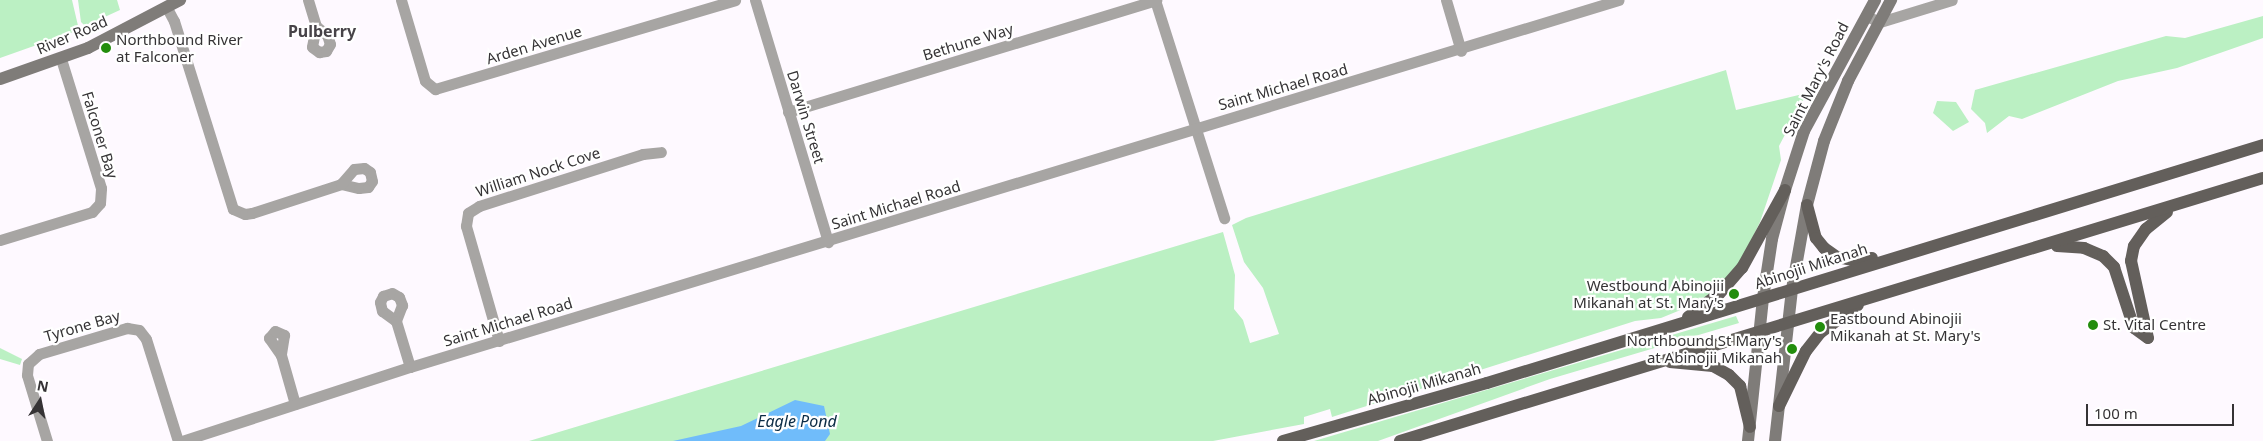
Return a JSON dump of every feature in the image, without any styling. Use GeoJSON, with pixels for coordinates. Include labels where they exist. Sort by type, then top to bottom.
{"type":"FeatureCollection","features":[{"type":"Feature","properties":{"kind":"main road","name":"River Road"},"geometry":{"type":"LineString","coordinates":[[0,80],[61,59],[180,0]]}},
{"type":"Feature","properties":{"kind":"main road","name":"Saint Mary's Road"},"geometry":{"type":"LineString","coordinates":[[1748,441],[1763,298],[1772,239],[1785,190],[1804,131],[1875,0]]}},
{"type":"Feature","properties":{"kind":"main road","name":"Saint Mary's Road"},"geometry":{"type":"LineString","coordinates":[[1775,441],[1792,289],[1807,204],[1831,124],[1848,81],[1892,0]]}},
{"type":"Feature","properties":{"kind":"main road","name":"Abinojii Mikanah"},"geometry":{"type":"LineString","coordinates":[[1282,441],[1679,324],[2263,145]]}},
{"type":"Feature","properties":{"kind":"main road"},"geometry":{"type":"LineString","coordinates":[[1400,441],[1788,322],[2050,245],[2263,178]]}},
{"type":"Feature","properties":{"kind":"main road"},"geometry":{"type":"LineString","coordinates":[[1679,324],[1719,294],[1742,268],[1785,190]]}},
{"type":"Feature","properties":{"kind":"main road"},"geometry":{"type":"LineString","coordinates":[[1807,204],[1816,238],[1837,257],[1852,260],[1900,255]]}},
{"type":"Feature","properties":{"kind":"main road"},"geometry":{"type":"LineString","coordinates":[[2050,245],[2084,248],[2103,256],[2114,267],[2134,328],[2148,338],[2130,261],[2134,246],[2146,228],[2173,207]]}},
{"type":"Feature","properties":{"kind":"main road"},"geometry":{"type":"LineString","coordinates":[[1779,406],[1806,351],[1820,333],[1866,299]]}},
{"type":"Feature","properties":{"kind":"main road"},"geometry":{"type":"LineString","coordinates":[[1657,362],[1694,363],[1712,366],[1729,375],[1740,386],[1750,427]]}},
{"type":"Feature","properties":{"kind":"street"},"geometry":{"type":"LineString","coordinates":[[308,0],[316,26]]}},
{"type":"Feature","properties":{"kind":"street","name":"Arden Avenue"},"geometry":{"type":"LineString","coordinates":[[401,0],[425,81],[436,89],[735,0]]}},
{"type":"Feature","properties":{"kind":"street","name":"Darwin Street"},"geometry":{"type":"LineString","coordinates":[[755,0],[828,242]]}},
{"type":"Feature","properties":{"kind":"street"},"geometry":{"type":"LineString","coordinates":[[1155,0],[1194,129],[1224,218]]}},
{"type":"Feature","properties":{"kind":"street","name":"Bethune Way"},"geometry":{"type":"LineString","coordinates":[[788,112],[1155,0]]}},
{"type":"Feature","properties":{"kind":"street"},"geometry":{"type":"LineString","coordinates":[[1446,0],[1461,50]]}},
{"type":"Feature","properties":{"kind":"street","name":"Saint Michael Road"},"geometry":{"type":"LineString","coordinates":[[182,441],[410,367],[1461,50],[1619,0]]}},
{"type":"Feature","properties":{"kind":"street"},"geometry":{"type":"LineString","coordinates":[[1866,16],[1880,22],[1952,0]]}},
{"type":"Feature","properties":{"kind":"street"},"geometry":{"type":"LineString","coordinates":[[167,8],[174,21],[234,208],[245,214],[252,213],[341,184]]}},
{"type":"Feature","properties":{"kind":"street","name":"Falconer Bay"},"geometry":{"type":"LineString","coordinates":[[0,240],[92,212],[100,202],[101,188],[61,59]]}},
{"type":"Feature","properties":{"kind":"street","name":"William Nock Cove"},"geometry":{"type":"LineString","coordinates":[[499,341],[466,226],[468,213],[479,206],[644,154],[661,152]]}},
{"type":"Feature","properties":{"kind":"street"},"geometry":{"type":"LineString","coordinates":[[396,321],[410,367]]}},
{"type":"Feature","properties":{"kind":"street","name":"Tyrone Bay"},"geometry":{"type":"LineString","coordinates":[[47,441],[27,376],[28,364],[39,354],[128,328],[139,330],[146,339],[178,441]]}},
{"type":"Feature","properties":{"kind":"street"},"geometry":{"type":"LineString","coordinates":[[281,355],[295,404]]}},
{"type":"Feature","properties":{"kind":"green space"},"geometry":{"type":"Polygon","coordinates":[[[0,0],[72,0],[79,30],[0,58],[0,0]]]}},
{"type":"Feature","properties":{"kind":"green space"},"geometry":{"type":"Polygon","coordinates":[[[78,0],[117,0],[120,10],[85,26],[81,22],[78,0]]]}},
{"type":"Feature","properties":{"kind":"green space"},"geometry":{"type":"Polygon","coordinates":[[[2263,16],[2263,38],[2177,68],[2118,81],[2022,119],[2009,116],[1987,133],[1985,123],[1971,109],[1975,90],[2166,36],[2185,38],[2263,16]]]}},
{"type":"Feature","properties":{"kind":"green space"},"geometry":{"type":"Polygon","coordinates":[[[1726,70],[1736,110],[1807,93],[1779,146],[1781,160],[1760,222],[1737,269],[1705,300],[1661,318],[1635,321],[1332,417],[1330,409],[1304,417],[1304,424],[1213,441],[529,441],[1223,232],[1235,275],[1234,309],[1243,320],[1250,343],[1279,334],[1263,288],[1244,262],[1232,225],[1246,218],[1726,70]]]}},
{"type":"Feature","properties":{"kind":"green space"},"geometry":{"type":"Polygon","coordinates":[[[1937,101],[1956,102],[1969,122],[1953,131],[1933,113],[1937,101]]]}},
{"type":"Feature","properties":{"kind":"green space"},"geometry":{"type":"Polygon","coordinates":[[[1736,316],[1739,323],[1550,379],[1378,441],[1314,441],[1736,316]]]}},
{"type":"Feature","properties":{"kind":"green space"},"geometry":{"type":"Polygon","coordinates":[[[0,348],[22,359],[20,365],[0,359],[0,348]]]}},
{"type":"Feature","properties":{"kind":"water","name":"Eagle Pond"},"geometry":{"type":"Polygon","coordinates":[[[795,400],[824,406],[830,434],[825,441],[673,441],[741,426],[795,400]]]}},
{"type":"Feature","properties":{"kind":"place","name":"Northbound River at Falconer"},"geometry":{"type":"Point","coordinates":[106,48]}},
{"type":"Feature","properties":{"kind":"place","name":"Westbound Abinojii Mikanah at St. Mary's"},"geometry":{"type":"Point","coordinates":[1734,294]}},
{"type":"Feature","properties":{"kind":"place","name":"St. Vital Centre"},"geometry":{"type":"Point","coordinates":[2093,325]}},
{"type":"Feature","properties":{"kind":"place","name":"Eastbound Abinojii Mikanah at St. Mary's"},"geometry":{"type":"Point","coordinates":[1820,327]}},
{"type":"Feature","properties":{"kind":"place","name":"Northbound St Mary's at Abinojii Mikanah"},"geometry":{"type":"Point","coordinates":[1792,349]}},
{"type":"Feature","properties":{"kind":"district","name":"Pulberry"},"geometry":{"type":"Point","coordinates":[322,31]}}]}
